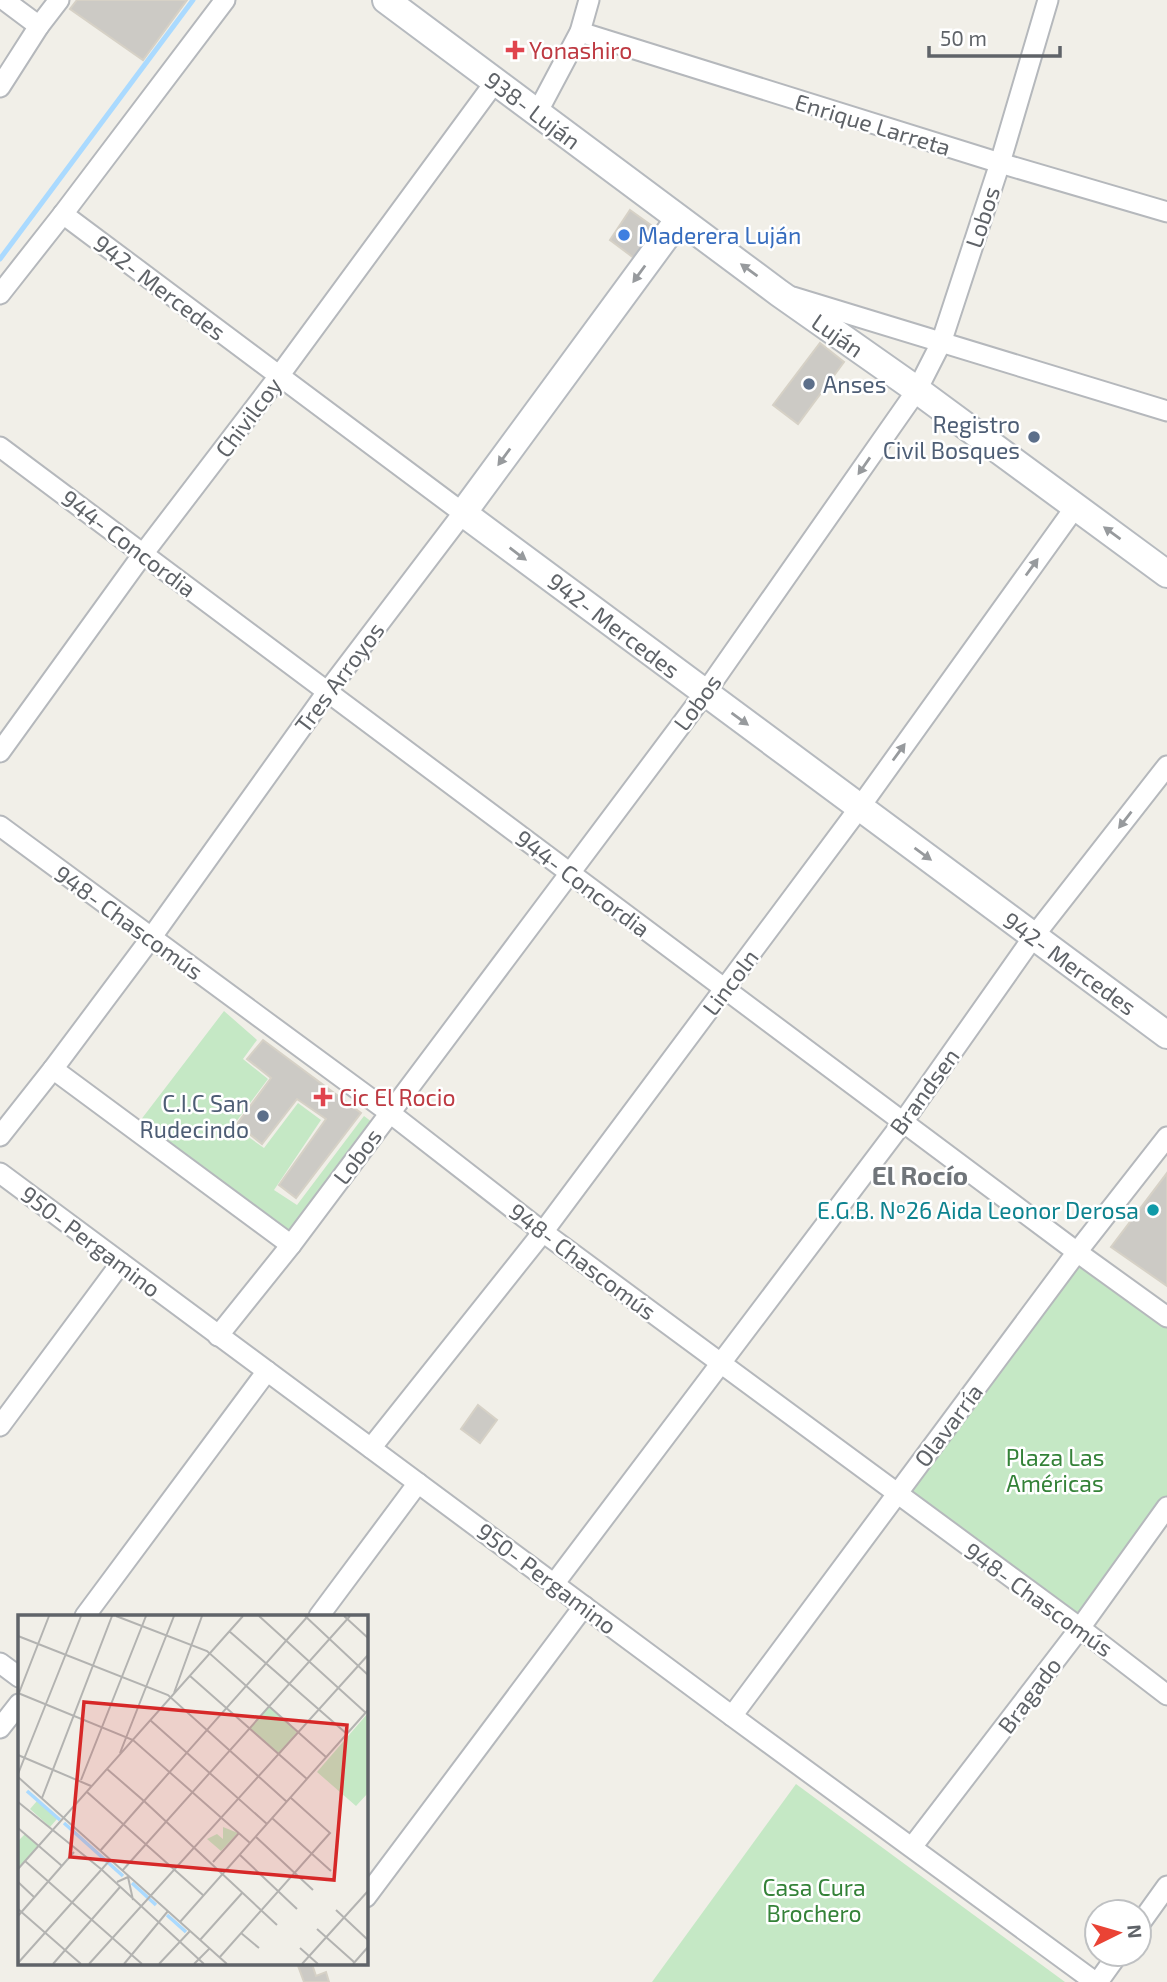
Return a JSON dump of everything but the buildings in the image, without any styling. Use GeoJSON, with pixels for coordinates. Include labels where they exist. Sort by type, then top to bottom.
{"type":"FeatureCollection","features":[{"type":"Feature","properties":{"kind":"main road","name":"938- Luján"},"geometry":{"type":"LineString","coordinates":[[386,0],[679,219]]}},
{"type":"Feature","properties":{"kind":"main road","name":"Luján"},"geometry":{"type":"LineString","coordinates":[[679,219],[1167,574]]}},
{"type":"Feature","properties":{"kind":"main road","name":"Tres Arroyos"},"geometry":{"type":"LineString","coordinates":[[463,513],[679,219]]}},
{"type":"Feature","properties":{"kind":"main road","name":"942- Mercedes"},"geometry":{"type":"LineString","coordinates":[[463,513],[1167,1035]]}},
{"type":"Feature","properties":{"kind":"street"},"geometry":{"type":"LineString","coordinates":[[4,0],[39,26]]}},
{"type":"Feature","properties":{"kind":"street"},"geometry":{"type":"LineString","coordinates":[[0,87],[59,0]]}},
{"type":"Feature","properties":{"kind":"street"},"geometry":{"type":"LineString","coordinates":[[0,294],[225,0]]}},
{"type":"Feature","properties":{"kind":"street"},"geometry":{"type":"LineString","coordinates":[[537,113],[580,32],[589,0]]}},
{"type":"Feature","properties":{"kind":"street","name":"Lobos"},"geometry":{"type":"LineString","coordinates":[[218,1336],[390,1113],[705,693],[917,390],[941,343],[1000,163],[1048,0]]}},
{"type":"Feature","properties":{"kind":"street","name":"Enrique Larreta"},"geometry":{"type":"LineString","coordinates":[[580,32],[1000,163],[1167,212]]}},
{"type":"Feature","properties":{"kind":"street","name":"Chivilcoy"},"geometry":{"type":"LineString","coordinates":[[0,752],[143,554],[279,376],[495,82]]}},
{"type":"Feature","properties":{"kind":"street","name":"942- Mercedes"},"geometry":{"type":"LineString","coordinates":[[63,215],[463,513]]}},
{"type":"Feature","properties":{"kind":"street"},"geometry":{"type":"LineString","coordinates":[[779,293],[1167,411]]}},
{"type":"Feature","properties":{"kind":"street","name":"944- Concordia"},"geometry":{"type":"LineString","coordinates":[[0,447],[1167,1317]]}},
{"type":"Feature","properties":{"kind":"street","name":"Lincoln"},"geometry":{"type":"LineString","coordinates":[[371,1448],[543,1232],[860,807],[1076,506]]}},
{"type":"Feature","properties":{"kind":"street","name":"Tres Arroyos"},"geometry":{"type":"LineString","coordinates":[[0,1136],[53,1069],[327,692],[463,513]]}},
{"type":"Feature","properties":{"kind":"street","name":"Brandsen"},"geometry":{"type":"LineString","coordinates":[[554,1584],[903,1122],[1034,936],[1167,766]]}},
{"type":"Feature","properties":{"kind":"street","name":"948- Chascomús"},"geometry":{"type":"LineString","coordinates":[[0,827],[390,1113],[543,1232],[1167,1695]]}},
{"type":"Feature","properties":{"kind":"street"},"geometry":{"type":"LineString","coordinates":[[53,1069],[290,1245]]}},
{"type":"Feature","properties":{"kind":"street","name":"Olavarría"},"geometry":{"type":"LineString","coordinates":[[732,1716],[1077,1252],[1167,1137]]}},
{"type":"Feature","properties":{"kind":"street","name":"950- Pergamino"},"geometry":{"type":"LineString","coordinates":[[0,1173],[732,1716],[1096,1982]]}},
{"type":"Feature","properties":{"kind":"street"},"geometry":{"type":"LineString","coordinates":[[0,1426],[121,1263]]}},
{"type":"Feature","properties":{"kind":"street"},"geometry":{"type":"LineString","coordinates":[[86,1615],[267,1371]]}},
{"type":"Feature","properties":{"kind":"street"},"geometry":{"type":"LineString","coordinates":[[320,1615],[418,1483]]}},
{"type":"Feature","properties":{"kind":"street","name":"Bragado"},"geometry":{"type":"LineString","coordinates":[[912,1847],[1080,1628],[1167,1507]]}},
{"type":"Feature","properties":{"kind":"street"},"geometry":{"type":"LineString","coordinates":[[368,1895],[584,1606]]}},
{"type":"Feature","properties":{"kind":"street"},"geometry":{"type":"LineString","coordinates":[[0,1663],[18,1676]]}},
{"type":"Feature","properties":{"kind":"street"},"geometry":{"type":"LineString","coordinates":[[0,1728],[18,1705]]}},
{"type":"Feature","properties":{"kind":"street"},"geometry":{"type":"LineString","coordinates":[[1153,1906],[1167,1886]]}},
{"type":"Feature","properties":{"kind":"street"},"geometry":{"type":"LineString","coordinates":[[1096,1982],[1107,1968]]}},
{"type":"Feature","properties":{"kind":"green space"},"geometry":{"type":"Polygon","coordinates":[[[224,1011],[257,1040],[243,1059],[268,1079],[233,1126],[264,1148],[298,1103],[321,1120],[274,1190],[297,1205],[364,1116],[372,1122],[288,1234],[140,1121],[224,1011]]]}},
{"type":"Feature","properties":{"kind":"green space","name":"Plaza Las Américas"},"geometry":{"type":"Polygon","coordinates":[[[1077,1252],[1167,1317],[1167,1507],[1080,1628],[897,1494],[1077,1252]]]}},
{"type":"Feature","properties":{"kind":"green space","name":"Casa Cura Brochero"},"geometry":{"type":"Polygon","coordinates":[[[796,1784],[1065,1982],[652,1982],[796,1784]]]}},
{"type":"Feature","properties":{"kind":"waterway"},"geometry":{"type":"LineString","coordinates":[[0,259],[193,0]]}},
{"type":"Feature","properties":{"kind":"place","name":"Yonashiro"},"geometry":{"type":"Point","coordinates":[515,50]}},
{"type":"Feature","properties":{"kind":"place","name":"Maderera Luján"},"geometry":{"type":"Point","coordinates":[624,235]}},
{"type":"Feature","properties":{"kind":"place","name":"Anses"},"geometry":{"type":"Point","coordinates":[809,384]}},
{"type":"Feature","properties":{"kind":"place","name":"Registro Civil Bosques"},"geometry":{"type":"Point","coordinates":[1034,437]}},
{"type":"Feature","properties":{"kind":"place","name":"Cic El Rocio"},"geometry":{"type":"Point","coordinates":[323,1097]}},
{"type":"Feature","properties":{"kind":"place","name":"C.I.C San Rudecindo"},"geometry":{"type":"Point","coordinates":[263,1116]}},
{"type":"Feature","properties":{"kind":"place","name":"E.G.B. Nº26 Aida Leonor Derosa"},"geometry":{"type":"Point","coordinates":[1153,1210]}},
{"type":"Feature","properties":{"kind":"district","name":"El Rocío"},"geometry":{"type":"Point","coordinates":[920,1174]}}]}
